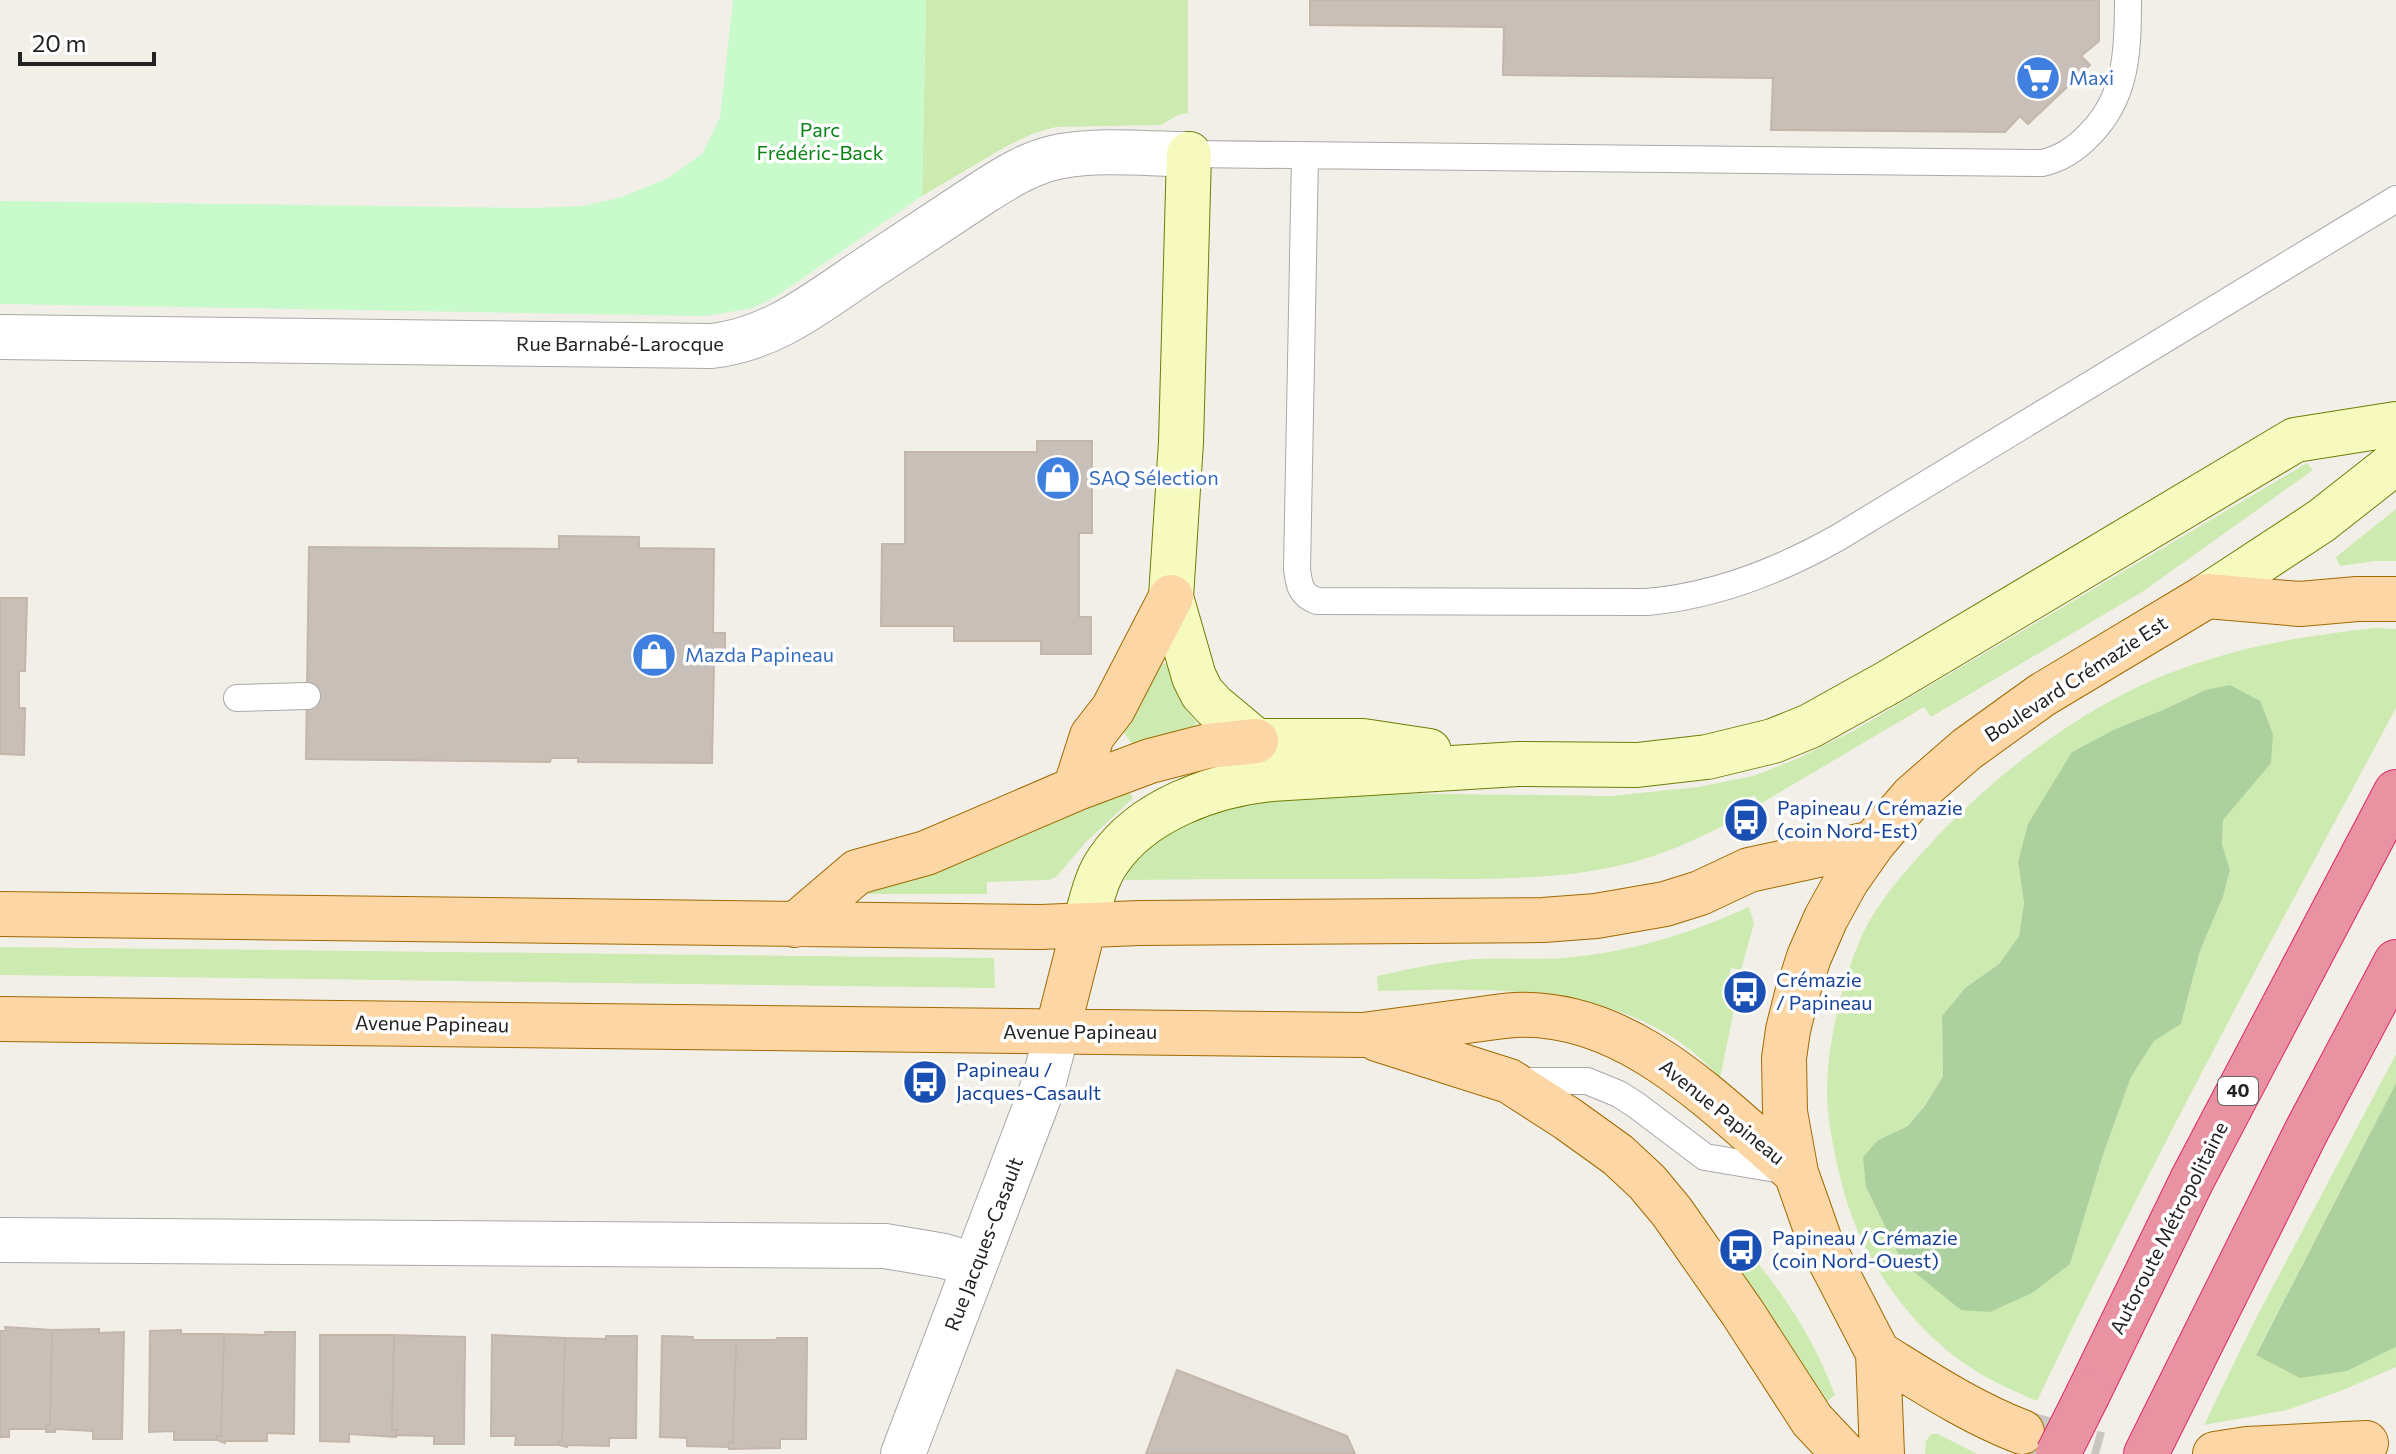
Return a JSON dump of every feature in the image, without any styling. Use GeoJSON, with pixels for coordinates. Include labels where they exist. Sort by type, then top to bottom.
{"type":"FeatureCollection","features":[{"type":"Feature","properties":{"kind":"highway","name":"Autoroute Métropolitaine"},"geometry":{"type":"LineString","coordinates":[[2058,1454],[2185,1194],[2396,792]]}},
{"type":"Feature","properties":{"kind":"highway"},"geometry":{"type":"LineString","coordinates":[[2146,1454],[2306,1132],[2396,962]]}},
{"type":"Feature","properties":{"kind":"main road"},"geometry":{"type":"LineString","coordinates":[[1189,154],[1181,442],[1171,597],[1194,677],[1202,693],[1256,741]]}},
{"type":"Feature","properties":{"kind":"main road"},"geometry":{"type":"LineString","coordinates":[[1057,1032],[1084,926],[1102,872],[1117,849],[1149,823],[1169,809],[1199,795],[1252,781],[1518,764],[1672,762],[1743,750],[1810,726],[1889,682],[2295,440],[2396,424]]}},
{"type":"Feature","properties":{"kind":"main road","name":"Boulevard Crémazie Est"},"geometry":{"type":"LineString","coordinates":[[1882,1454],[1878,1353],[1820,1241],[1796,1173],[1785,1112],[1784,1058],[1788,1030],[1809,957],[1826,918],[1873,843],[1925,786],[1999,725],[2042,695],[2207,596],[2329,515],[2396,462]]}},
{"type":"Feature","properties":{"kind":"main road"},"geometry":{"type":"LineString","coordinates":[[2207,596],[2300,604],[2396,599]]}},
{"type":"Feature","properties":{"kind":"main road"},"geometry":{"type":"LineString","coordinates":[[1075,789],[1092,736],[1113,709],[1171,597]]}},
{"type":"Feature","properties":{"kind":"main road"},"geometry":{"type":"LineString","coordinates":[[795,925],[857,872],[939,848],[1075,789],[1150,761],[1208,746],[1256,741],[1363,741],[1518,764]]}},
{"type":"Feature","properties":{"kind":"main road"},"geometry":{"type":"LineString","coordinates":[[0,914],[1041,927],[1155,922],[1543,920],[1596,916],[1665,904],[1700,893],[1749,870],[1873,843]]}},
{"type":"Feature","properties":{"kind":"main road","name":"Avenue Papineau"},"geometry":{"type":"LineString","coordinates":[[0,1019],[1363,1035],[1516,1015],[1546,1017],[1600,1029],[1673,1069],[1796,1173]]}},
{"type":"Feature","properties":{"kind":"main road"},"geometry":{"type":"LineString","coordinates":[[1363,1035],[1509,1081],[1592,1135],[1647,1182],[1672,1212],[1742,1312],[1812,1420],[1844,1454]]}},
{"type":"Feature","properties":{"kind":"main road"},"geometry":{"type":"LineString","coordinates":[[1878,1353],[1957,1403],[2022,1432]]}},
{"type":"Feature","properties":{"kind":"main road"},"geometry":{"type":"LineString","coordinates":[[2215,1454],[2371,1440]]}},
{"type":"Feature","properties":{"kind":"street","name":"Rue Barnabé-Larocque"},"geometry":{"type":"LineString","coordinates":[[0,337],[572,345],[732,344],[752,339],[805,311],[982,193],[1034,164],[1060,156],[1085,154],[1189,154]]}},
{"type":"Feature","properties":{"kind":"street","name":"Rue Jacques-Casault"},"geometry":{"type":"LineString","coordinates":[[903,1454],[1042,1089],[1057,1032]]}},
{"type":"Feature","properties":{"kind":"street"},"geometry":{"type":"LineString","coordinates":[[0,1240],[885,1246],[944,1256],[974,1265]]}},
{"type":"Feature","properties":{"kind":"lane"},"geometry":{"type":"LineString","coordinates":[[1189,154],[2047,163],[2085,139],[2114,103],[2125,63],[2128,0]]}},
{"type":"Feature","properties":{"kind":"lane"},"geometry":{"type":"LineString","coordinates":[[1305,156],[1297,569],[1301,591],[1317,601],[1647,602],[1698,594],[1759,574],[1839,537],[2396,199]]}},
{"type":"Feature","properties":{"kind":"lane"},"geometry":{"type":"LineString","coordinates":[[237,698],[307,696]]}},
{"type":"Feature","properties":{"kind":"lane","name":"Avenue Papineau"},"geometry":{"type":"LineString","coordinates":[[1509,1081],[1587,1081],[1619,1094],[1705,1157],[1796,1173]]}},
{"type":"Feature","properties":{"kind":"green space","name":"Parc Frédéric-Back"},"geometry":{"type":"Polygon","coordinates":[[[733,0],[926,0],[922,196],[777,296],[753,308],[705,316],[0,304],[0,201],[532,208],[583,206],[622,197],[668,178],[703,153],[720,117],[733,0]]]}},
{"type":"Feature","properties":{"kind":"green space"},"geometry":{"type":"Polygon","coordinates":[[[926,0],[1188,0],[1188,113],[1161,125],[1056,127],[1032,134],[922,196],[926,0]]]}},
{"type":"Feature","properties":{"kind":"green space"},"geometry":{"type":"Polygon","coordinates":[[[2307,463],[2313,470],[2142,592],[1931,717],[1924,707],[1760,804],[1754,795],[1734,807],[1739,817],[1653,856],[1593,871],[1533,877],[1125,880],[1143,851],[1214,807],[1302,792],[1611,796],[1698,787],[1753,776],[1799,758],[1853,731],[2307,463]]]}},
{"type":"Feature","properties":{"kind":"green space"},"geometry":{"type":"Polygon","coordinates":[[[2396,509],[2396,561],[2340,566],[2336,557],[2396,509]]]}},
{"type":"Feature","properties":{"kind":"green space"},"geometry":{"type":"Polygon","coordinates":[[[2396,629],[2396,708],[2167,1139],[2037,1401],[1971,1368],[1941,1345],[1903,1305],[1872,1260],[1860,1235],[1842,1185],[1830,1129],[1827,1096],[1829,1056],[1837,1012],[1856,949],[1890,891],[1948,825],[2009,770],[2077,721],[2149,682],[2209,659],[2279,642],[2351,631],[2396,629]],[[2205,690],[2115,729],[2072,752],[2018,862],[2024,903],[2019,936],[1999,964],[1965,988],[1942,1016],[1943,1076],[1926,1103],[1908,1126],[1878,1140],[1866,1187],[1902,1262],[2070,1264],[2103,1155],[2131,1077],[2154,1041],[2181,1024],[2200,951],[2223,897],[2230,870],[2222,844],[2223,820],[2205,690]]]}},
{"type":"Feature","properties":{"kind":"green space"},"geometry":{"type":"Polygon","coordinates":[[[1161,663],[1168,664],[1180,702],[1196,722],[1194,732],[1134,747],[1123,731],[1161,663]]]}},
{"type":"Feature","properties":{"kind":"green space"},"geometry":{"type":"Polygon","coordinates":[[[2230,685],[2260,701],[2273,734],[2271,763],[2223,820],[2222,844],[2230,870],[2223,897],[2200,951],[2181,1024],[2154,1041],[2131,1077],[2103,1155],[2070,1264],[2032,1293],[1990,1312],[1961,1310],[1902,1262],[1866,1187],[1863,1157],[1878,1140],[1908,1126],[1926,1104],[1943,1076],[1942,1016],[1965,988],[1999,964],[2019,936],[2024,903],[2018,862],[2028,824],[2072,752],[2115,729],[2205,690],[2230,685]]]}},
{"type":"Feature","properties":{"kind":"green space"},"geometry":{"type":"Polygon","coordinates":[[[1128,789],[1133,798],[1086,842],[1056,877],[1049,880],[987,882],[987,894],[865,894],[865,888],[1128,789]]]}},
{"type":"Feature","properties":{"kind":"green space"},"geometry":{"type":"Polygon","coordinates":[[[1749,907],[1754,923],[1741,970],[1731,968],[1725,992],[1737,995],[1720,1078],[1685,1046],[1647,1023],[1605,1007],[1561,997],[1516,992],[1378,991],[1377,976],[1462,960],[1561,958],[1619,950],[1707,925],[1749,907]]]}},
{"type":"Feature","properties":{"kind":"green space"},"geometry":{"type":"Polygon","coordinates":[[[0,947],[994,958],[995,988],[0,975],[0,947]]]}},
{"type":"Feature","properties":{"kind":"green space"},"geometry":{"type":"Polygon","coordinates":[[[2396,1054],[2396,1083],[2256,1354],[2347,1371],[2396,1347],[2396,1367],[2287,1410],[2204,1425],[2253,1324],[2396,1054]]]}},
{"type":"Feature","properties":{"kind":"green space"},"geometry":{"type":"Polygon","coordinates":[[[2396,1083],[2396,1347],[2347,1371],[2300,1378],[2256,1355],[2396,1083]]]}},
{"type":"Feature","properties":{"kind":"green space"},"geometry":{"type":"Polygon","coordinates":[[[1750,1253],[1788,1304],[1818,1355],[1835,1395],[1825,1403],[1732,1267],[1750,1253]]]}},
{"type":"Feature","properties":{"kind":"green space"},"geometry":{"type":"Polygon","coordinates":[[[1931,1434],[1938,1434],[1977,1454],[1925,1454],[1926,1441],[1931,1434]]]}},
{"type":"Feature","properties":{"kind":"building"},"geometry":{"type":"Polygon","coordinates":[[[1310,0],[2099,0],[2099,41],[2081,56],[2090,65],[2081,74],[2028,124],[2020,116],[2005,132],[1771,130],[1773,78],[1503,75],[1504,27],[1310,25],[1310,0]]]}},
{"type":"Feature","properties":{"kind":"building"},"geometry":{"type":"Polygon","coordinates":[[[1037,441],[1092,441],[1092,533],[1079,533],[1079,617],[1091,617],[1091,654],[1041,654],[1041,641],[954,641],[954,626],[881,626],[882,544],[905,544],[905,452],[1037,452],[1037,441]]]}},
{"type":"Feature","properties":{"kind":"building"},"geometry":{"type":"Polygon","coordinates":[[[559,536],[639,537],[639,548],[714,549],[713,633],[725,633],[725,662],[714,662],[712,763],[578,762],[578,758],[551,758],[550,762],[306,759],[309,547],[559,549],[559,536]]]}},
{"type":"Feature","properties":{"kind":"building"},"geometry":{"type":"Polygon","coordinates":[[[0,598],[27,598],[25,671],[19,671],[19,708],[25,708],[24,755],[0,754],[0,598]]]}},
{"type":"Feature","properties":{"kind":"building"},"geometry":{"type":"Polygon","coordinates":[[[5,1327],[52,1330],[50,1425],[46,1425],[46,1429],[9,1429],[9,1437],[0,1437],[0,1331],[6,1331],[5,1327]]]}},
{"type":"Feature","properties":{"kind":"building"},"geometry":{"type":"Polygon","coordinates":[[[99,1329],[99,1333],[124,1332],[122,1439],[93,1439],[93,1431],[55,1429],[55,1432],[46,1432],[46,1425],[50,1425],[52,1330],[99,1329]]]}},
{"type":"Feature","properties":{"kind":"building"},"geometry":{"type":"Polygon","coordinates":[[[181,1330],[181,1334],[224,1334],[221,1436],[217,1436],[217,1440],[174,1440],[174,1431],[149,1432],[150,1331],[181,1330]]]}},
{"type":"Feature","properties":{"kind":"building"},"geometry":{"type":"Polygon","coordinates":[[[265,1332],[295,1332],[294,1434],[267,1433],[267,1441],[225,1443],[217,1440],[217,1436],[221,1436],[224,1334],[266,1335],[265,1332]]]}},
{"type":"Feature","properties":{"kind":"building"},"geometry":{"type":"Polygon","coordinates":[[[320,1335],[394,1335],[392,1430],[397,1430],[396,1437],[349,1434],[349,1442],[320,1441],[320,1335]]]}},
{"type":"Feature","properties":{"kind":"building"},"geometry":{"type":"Polygon","coordinates":[[[394,1335],[465,1337],[464,1444],[434,1444],[434,1436],[396,1435],[397,1430],[392,1430],[394,1335]]]}},
{"type":"Feature","properties":{"kind":"building"},"geometry":{"type":"Polygon","coordinates":[[[492,1335],[565,1338],[562,1441],[559,1445],[515,1445],[516,1436],[491,1436],[492,1335]]]}},
{"type":"Feature","properties":{"kind":"building"},"geometry":{"type":"Polygon","coordinates":[[[606,1336],[637,1336],[636,1438],[609,1438],[609,1446],[559,1445],[562,1441],[565,1338],[606,1339],[606,1336]]]}},
{"type":"Feature","properties":{"kind":"building"},"geometry":{"type":"Polygon","coordinates":[[[662,1336],[736,1340],[733,1442],[729,1442],[729,1447],[687,1446],[687,1438],[660,1437],[662,1336]]]}},
{"type":"Feature","properties":{"kind":"building"},"geometry":{"type":"Polygon","coordinates":[[[807,1338],[806,1439],[780,1439],[780,1448],[729,1449],[729,1442],[733,1442],[736,1340],[807,1338]]]}},
{"type":"Feature","properties":{"kind":"building"},"geometry":{"type":"Polygon","coordinates":[[[1177,1370],[1347,1436],[1355,1454],[1146,1454],[1177,1370]]]}},
{"type":"Feature","properties":{"kind":"tunnel"},"geometry":{"type":"LineString","coordinates":[[2028,1434],[2099,1454]]}},
{"type":"Feature","properties":{"kind":"place","name":"Maxi"},"geometry":{"type":"Point","coordinates":[2038,78]}},
{"type":"Feature","properties":{"kind":"place","name":"SAQ Sélection"},"geometry":{"type":"Point","coordinates":[1058,478]}},
{"type":"Feature","properties":{"kind":"place","name":"Mazda Papineau"},"geometry":{"type":"Point","coordinates":[654,655]}},
{"type":"Feature","properties":{"kind":"place","name":"Papineau / Crémazie (coin Nord-Est)"},"geometry":{"type":"Point","coordinates":[1746,820]}},
{"type":"Feature","properties":{"kind":"place","name":"Crémazie / Papineau"},"geometry":{"type":"Point","coordinates":[1745,992]}},
{"type":"Feature","properties":{"kind":"place","name":"Papineau / Jacques-Casault"},"geometry":{"type":"Point","coordinates":[925,1082]}},
{"type":"Feature","properties":{"kind":"place","name":"Papineau / Crémazie (coin Nord-Ouest)"},"geometry":{"type":"Point","coordinates":[1741,1250]}}]}
